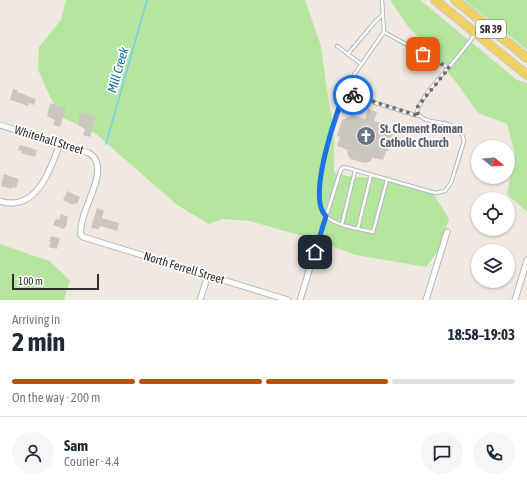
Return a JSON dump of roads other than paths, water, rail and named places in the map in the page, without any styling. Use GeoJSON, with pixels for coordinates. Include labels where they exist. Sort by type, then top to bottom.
{"type":"FeatureCollection","features":[{"type":"Feature","properties":{"kind":"main road","name":"SR 39"},"geometry":{"type":"LineString","coordinates":[[434,0],[527,75]]}},
{"type":"Feature","properties":{"kind":"main road","name":"SR 39"},"geometry":{"type":"LineString","coordinates":[[454,0],[527,58]]}},
{"type":"Feature","properties":{"kind":"main road"},"geometry":{"type":"LineString","coordinates":[[474,16],[476,21],[474,32]]}},
{"type":"Feature","properties":{"kind":"street","name":"Whitehall Street"},"geometry":{"type":"LineString","coordinates":[[0,125],[90,153],[97,159],[99,164],[98,174],[82,219],[80,235]]}},
{"type":"Feature","properties":{"kind":"street"},"geometry":{"type":"LineString","coordinates":[[0,201],[12,203],[20,202],[35,193],[46,177],[60,143]]}},
{"type":"Feature","properties":{"kind":"street"},"geometry":{"type":"LineString","coordinates":[[426,300],[447,232]]}},
{"type":"Feature","properties":{"kind":"street","name":"North Ferrell Street"},"geometry":{"type":"LineString","coordinates":[[80,235],[88,240],[288,300]]}},
{"type":"Feature","properties":{"kind":"street"},"geometry":{"type":"LineString","coordinates":[[515,300],[527,260]]}},
{"type":"Feature","properties":{"kind":"street"},"geometry":{"type":"LineString","coordinates":[[300,300],[311,264]]}},
{"type":"Feature","properties":{"kind":"street"},"geometry":{"type":"LineString","coordinates":[[200,300],[208,275]]}},
{"type":"Feature","properties":{"kind":"lane"},"geometry":{"type":"LineString","coordinates":[[382,0],[384,32],[349,82],[348,91],[339,109],[320,178],[319,201],[323,213],[342,224],[373,232],[388,180]]}},
{"type":"Feature","properties":{"kind":"lane"},"geometry":{"type":"LineString","coordinates":[[348,54],[384,13]]}},
{"type":"Feature","properties":{"kind":"lane"},"geometry":{"type":"LineString","coordinates":[[384,32],[449,68]]}},
{"type":"Feature","properties":{"kind":"lane"},"geometry":{"type":"LineString","coordinates":[[419,116],[417,112],[418,106],[472,38],[474,32]]}},
{"type":"Feature","properties":{"kind":"lane"},"geometry":{"type":"LineString","coordinates":[[337,46],[361,64]]}},
{"type":"Feature","properties":{"kind":"lane"},"geometry":{"type":"LineString","coordinates":[[311,264],[341,169],[344,167],[356,170],[435,193],[445,191],[451,183],[464,141],[463,134],[456,127],[428,120],[356,97],[348,91]]}},
{"type":"Feature","properties":{"kind":"lane"},"geometry":{"type":"LineString","coordinates":[[342,224],[356,170]]}},
{"type":"Feature","properties":{"kind":"lane"},"geometry":{"type":"LineString","coordinates":[[358,228],[371,175]]}},
{"type":"Feature","properties":{"kind":"waterway","name":"Mill Creek"},"geometry":{"type":"LineString","coordinates":[[106,144],[147,0]]}},
{"type":"Feature","properties":{"kind":"place","name":"St. Clement Roman Catholic Church"},"geometry":{"type":"Point","coordinates":[366,136]}}]}
